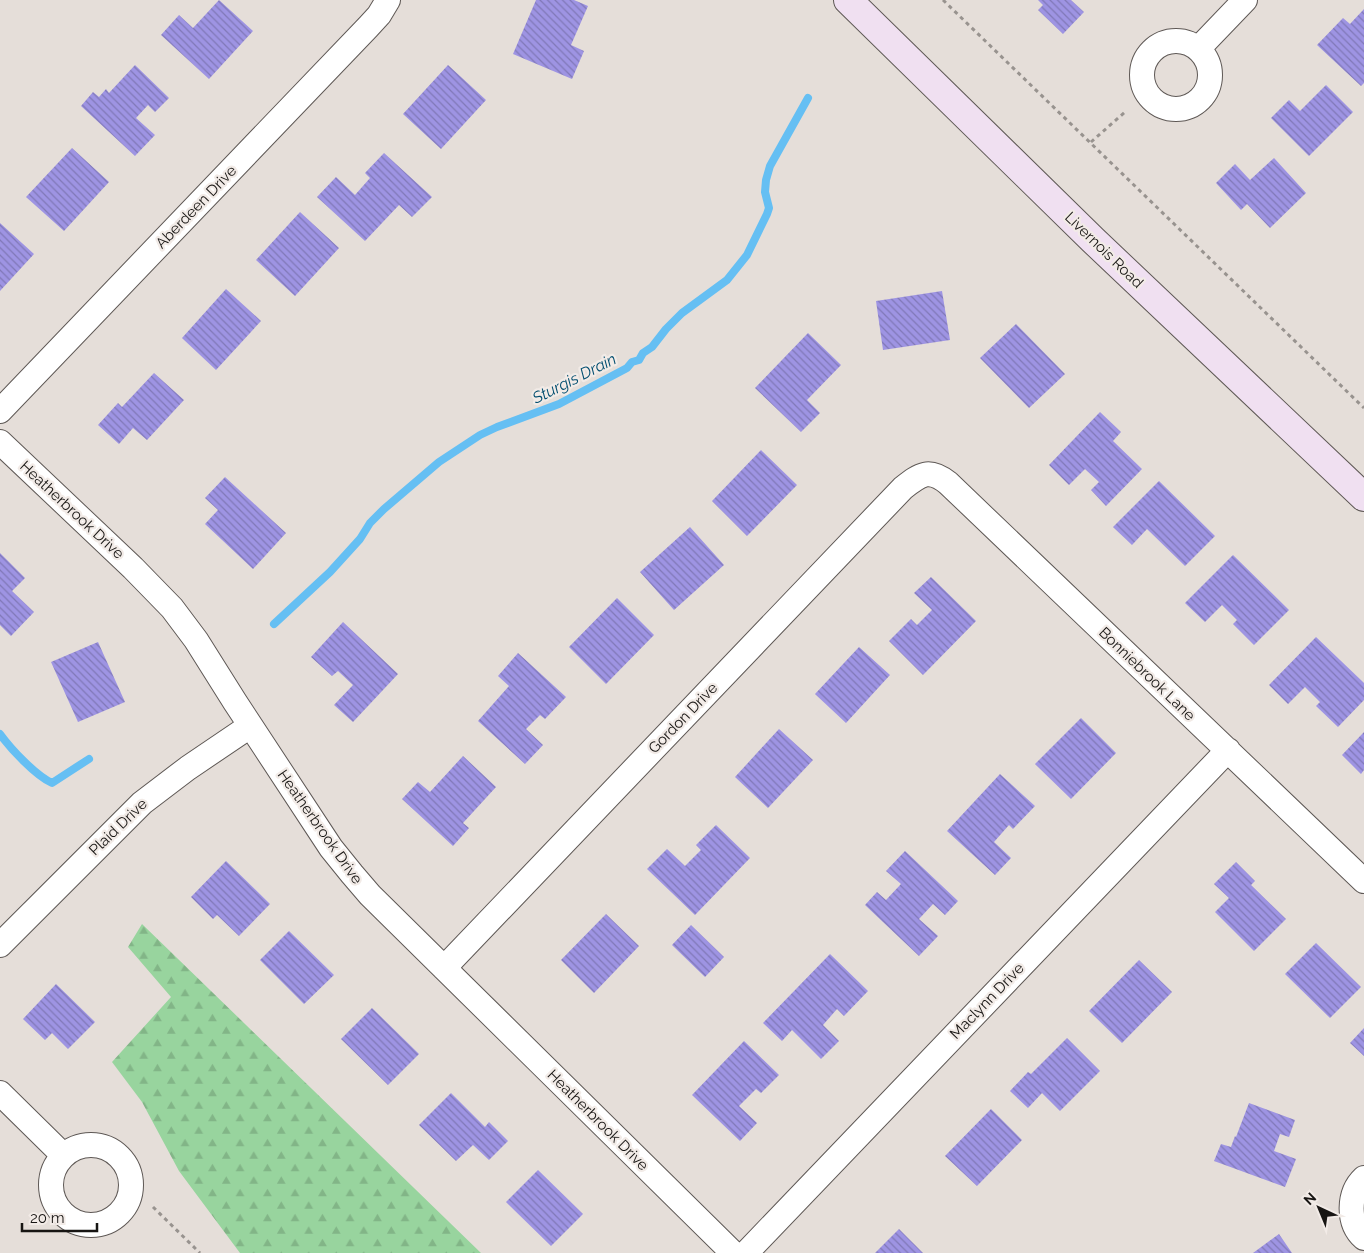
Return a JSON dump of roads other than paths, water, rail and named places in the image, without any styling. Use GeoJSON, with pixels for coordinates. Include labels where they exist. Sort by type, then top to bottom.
{"type":"FeatureCollection","features":[{"type":"Feature","properties":{"kind":"main road","name":"Livernois Road"},"geometry":{"type":"LineString","coordinates":[[848,0],[1093,240],[1364,497]]}},
{"type":"Feature","properties":{"kind":"street","name":"Aberdeen Drive"},"geometry":{"type":"LineString","coordinates":[[0,411],[368,28],[388,0]]}},
{"type":"Feature","properties":{"kind":"street"},"geometry":{"type":"LineString","coordinates":[[1198,49],[1245,0]]}},
{"type":"Feature","properties":{"kind":"street","name":"Heatherbrook Drive"},"geometry":{"type":"LineString","coordinates":[[0,442],[133,568],[172,608],[196,640],[250,726],[331,848],[352,874],[444,968],[733,1253]]}},
{"type":"Feature","properties":{"kind":"street","name":"Bonniebrook Lane"},"geometry":{"type":"LineString","coordinates":[[926,473],[940,477],[948,483],[1364,881]]}},
{"type":"Feature","properties":{"kind":"street","name":"Gordon Drive"},"geometry":{"type":"LineString","coordinates":[[444,968],[903,488],[926,473]]}},
{"type":"Feature","properties":{"kind":"street","name":"Plaid Drive"},"geometry":{"type":"LineString","coordinates":[[0,945],[142,803],[188,768],[250,726]]}},
{"type":"Feature","properties":{"kind":"street","name":"Maclynn Drive"},"geometry":{"type":"LineString","coordinates":[[746,1253],[1228,750]]}},
{"type":"Feature","properties":{"kind":"street"},"geometry":{"type":"LineString","coordinates":[[0,1092],[64,1155]]}},
{"type":"Feature","properties":{"kind":"street"},"geometry":{"type":"LineString","coordinates":[[1364,1178],[1354,1195],[1351,1209],[1354,1223],[1364,1238]]}},
{"type":"Feature","properties":{"kind":"waterway","name":"Sturgis Drain"},"geometry":{"type":"LineString","coordinates":[[274,624],[330,572],[360,539],[370,523],[384,509],[439,462],[480,435],[559,404],[627,368],[632,362],[639,360],[643,353],[652,347],[682,313],[727,280],[747,255],[767,214],[769,208],[765,192],[770,166],[808,98]]}},
{"type":"Feature","properties":{"kind":"waterway","name":"Sturgis Drain"},"geometry":{"type":"LineString","coordinates":[[0,734],[31,768],[52,783],[89,759]]}}]}
